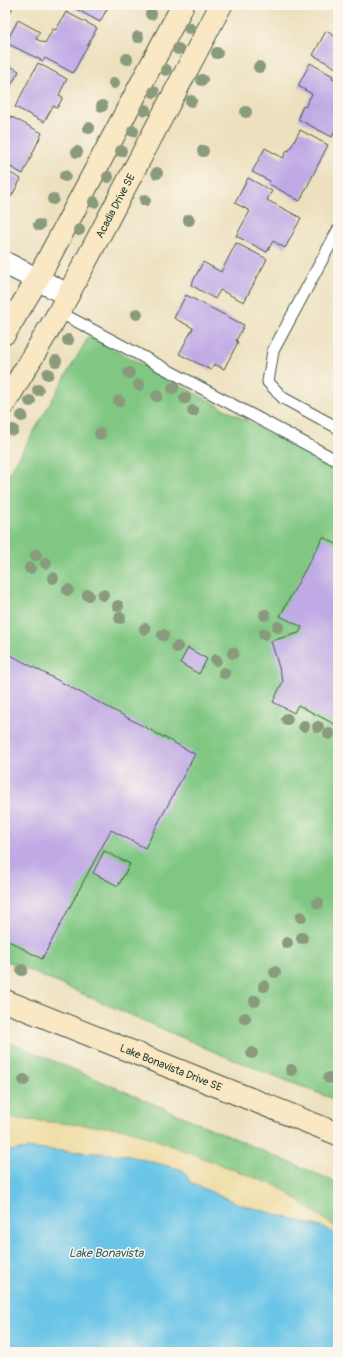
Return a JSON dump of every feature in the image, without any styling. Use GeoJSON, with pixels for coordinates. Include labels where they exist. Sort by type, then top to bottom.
{"type":"FeatureCollection","features":[{"type":"Feature","properties":{"kind":"street"},"geometry":{"type":"LineString","coordinates":[[5,333],[37,280],[183,5]]}},
{"type":"Feature","properties":{"kind":"street","name":"Acadia Drive SE"},"geometry":{"type":"LineString","coordinates":[[5,403],[64,304],[221,5]]}},
{"type":"Feature","properties":{"kind":"street"},"geometry":{"type":"LineString","coordinates":[[5,263],[37,280],[64,304]]}},
{"type":"Feature","properties":{"kind":"street","name":"Lake Bonavista Drive SE"},"geometry":{"type":"LineString","coordinates":[[5,1001],[338,1134]]}},
{"type":"Feature","properties":{"kind":"lane"},"geometry":{"type":"LineString","coordinates":[[5,9],[7,5]]}},
{"type":"Feature","properties":{"kind":"lane"},"geometry":{"type":"LineString","coordinates":[[338,230],[273,351],[268,382],[283,398],[338,428]]}},
{"type":"Feature","properties":{"kind":"lane"},"geometry":{"type":"LineString","coordinates":[[64,304],[338,461]]}},
{"type":"Feature","properties":{"kind":"green space"},"geometry":{"type":"Polygon","coordinates":[[[89,336],[338,470],[338,1101],[224,1056],[5,960],[5,481],[89,336]]]}},
{"type":"Feature","properties":{"kind":"green space"},"geometry":{"type":"Polygon","coordinates":[[[5,1040],[338,1183],[338,1229],[279,1187],[127,1129],[5,1118],[5,1040]]]}},
{"type":"Feature","properties":{"kind":"sand"},"geometry":{"type":"Polygon","coordinates":[[[5,1118],[127,1129],[279,1187],[338,1229],[338,1238],[327,1229],[239,1204],[126,1155],[32,1149],[5,1151],[5,1118]]]}},
{"type":"Feature","properties":{"kind":"water","name":"Lake Bonavista"},"geometry":{"type":"Polygon","coordinates":[[[32,1149],[126,1155],[183,1170],[191,1183],[239,1204],[328,1229],[338,1238],[338,1352],[5,1352],[5,1151],[32,1149]]]}},
{"type":"Feature","properties":{"kind":"building"},"geometry":{"type":"Polygon","coordinates":[[[69,5],[109,5],[100,22],[69,5]]]}},
{"type":"Feature","properties":{"kind":"building"},"geometry":{"type":"Polygon","coordinates":[[[66,12],[97,28],[73,73],[45,58],[43,61],[6,43],[18,20],[40,32],[36,39],[45,43],[53,29],[56,30],[66,12]]]}},
{"type":"Feature","properties":{"kind":"building"},"geometry":{"type":"Polygon","coordinates":[[[326,31],[338,38],[338,69],[313,55],[326,31]]]}},
{"type":"Feature","properties":{"kind":"building"},"geometry":{"type":"Polygon","coordinates":[[[5,63],[19,71],[5,96],[5,63]]]}},
{"type":"Feature","properties":{"kind":"building"},"geometry":{"type":"Polygon","coordinates":[[[38,63],[67,79],[59,95],[63,97],[57,108],[53,106],[44,122],[15,107],[38,63]]]}},
{"type":"Feature","properties":{"kind":"building"},"geometry":{"type":"Polygon","coordinates":[[[310,63],[333,76],[332,78],[338,81],[338,125],[332,137],[298,119],[303,106],[305,107],[312,94],[298,86],[310,63]]]}},
{"type":"Feature","properties":{"kind":"building"},"geometry":{"type":"Polygon","coordinates":[[[6,114],[42,133],[23,174],[5,164],[6,114]]]}},
{"type":"Feature","properties":{"kind":"building"},"geometry":{"type":"Polygon","coordinates":[[[300,130],[328,145],[300,201],[269,184],[270,181],[252,172],[265,148],[283,158],[287,150],[289,151],[300,130]]]}},
{"type":"Feature","properties":{"kind":"building"},"geometry":{"type":"Polygon","coordinates":[[[5,170],[21,179],[5,205],[5,170]]]}},
{"type":"Feature","properties":{"kind":"building"},"geometry":{"type":"Polygon","coordinates":[[[248,178],[272,191],[267,200],[301,218],[285,248],[273,241],[267,252],[236,236],[250,211],[235,203],[248,178]]]}},
{"type":"Feature","properties":{"kind":"building"},"geometry":{"type":"Polygon","coordinates":[[[236,243],[267,259],[244,302],[220,290],[215,299],[191,285],[203,262],[221,272],[236,243]]]}},
{"type":"Feature","properties":{"kind":"building"},"geometry":{"type":"Polygon","coordinates":[[[186,295],[244,325],[236,341],[238,342],[224,369],[214,364],[211,370],[179,354],[193,328],[174,318],[186,295]]]}},
{"type":"Feature","properties":{"kind":"building"},"geometry":{"type":"Polygon","coordinates":[[[323,537],[338,545],[338,726],[298,705],[294,713],[273,702],[283,681],[271,641],[299,633],[302,627],[280,616],[323,537]]]}},
{"type":"Feature","properties":{"kind":"building"},"geometry":{"type":"Polygon","coordinates":[[[188,648],[207,659],[199,674],[180,663],[188,648]]]}},
{"type":"Feature","properties":{"kind":"building"},"geometry":{"type":"Polygon","coordinates":[[[5,652],[195,754],[145,848],[111,830],[42,959],[5,939],[5,652]]]}},
{"type":"Feature","properties":{"kind":"building"},"geometry":{"type":"Polygon","coordinates":[[[104,851],[130,864],[118,886],[93,873],[104,851]]]}}]}
